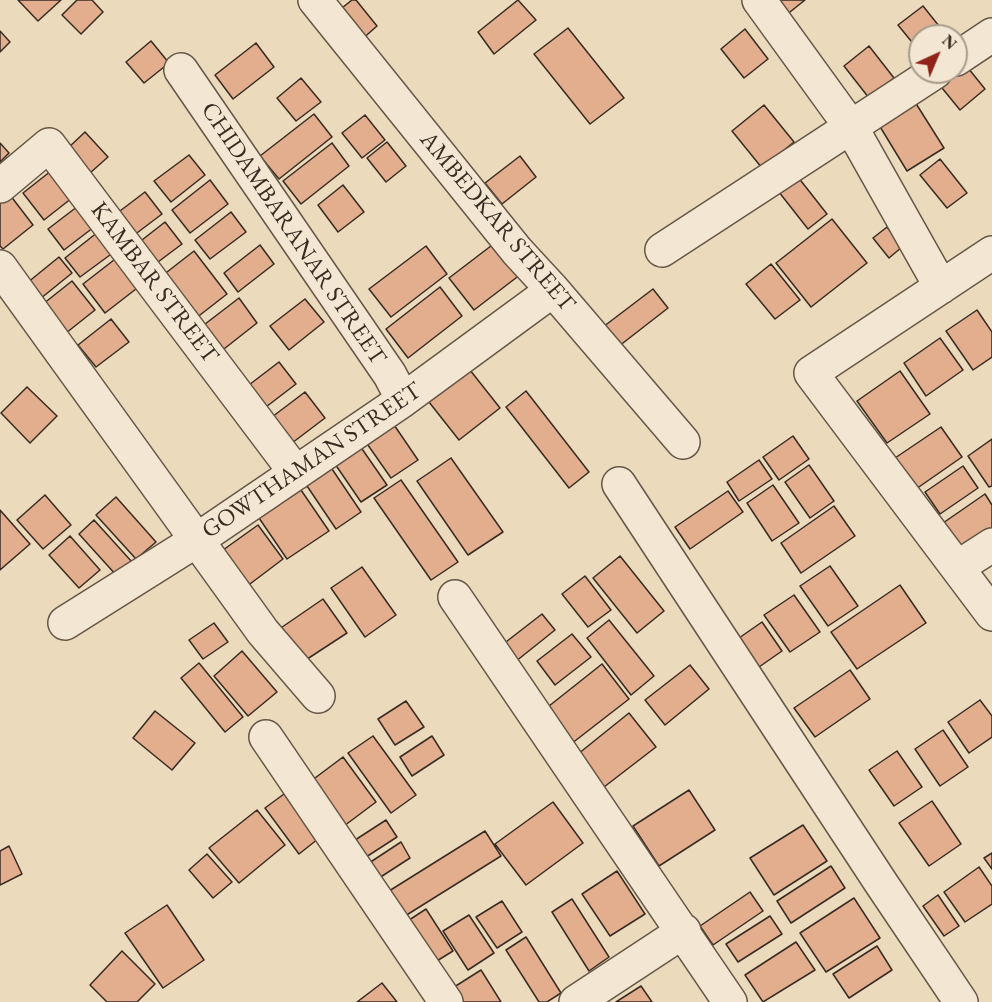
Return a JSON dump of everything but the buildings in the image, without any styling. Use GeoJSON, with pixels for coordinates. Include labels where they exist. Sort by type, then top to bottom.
{"type":"FeatureCollection","features":[{"type":"Feature","properties":{"kind":"street","name":"AMBEDKAR STREET"},"geometry":{"type":"LineString","coordinates":[[315,0],[517,251],[683,442]]}},
{"type":"Feature","properties":{"kind":"street"},"geometry":{"type":"LineString","coordinates":[[759,0],[851,127],[941,287]]}},
{"type":"Feature","properties":{"kind":"street"},"geometry":{"type":"LineString","coordinates":[[968,50],[992,35]]}},
{"type":"Feature","properties":{"kind":"street","name":"CHIDAMBARANAR STREET"},"geometry":{"type":"LineString","coordinates":[[181,70],[390,375],[403,400]]}},
{"type":"Feature","properties":{"kind":"street"},"geometry":{"type":"LineString","coordinates":[[662,250],[917,84]]}},
{"type":"Feature","properties":{"kind":"street","name":"KAMBAR STREET"},"geometry":{"type":"LineString","coordinates":[[0,186],[49,145],[296,473]]}},
{"type":"Feature","properties":{"kind":"street"},"geometry":{"type":"LineString","coordinates":[[992,253],[811,373],[992,614]]}},
{"type":"Feature","properties":{"kind":"street"},"geometry":{"type":"LineString","coordinates":[[0,267],[263,632],[318,696]]}},
{"type":"Feature","properties":{"kind":"street","name":"GOWTHAMAN STREET"},"geometry":{"type":"LineString","coordinates":[[65,623],[197,540],[403,400],[553,290]]}},
{"type":"Feature","properties":{"kind":"street"},"geometry":{"type":"LineString","coordinates":[[620,484],[881,884],[961,1002]]}},
{"type":"Feature","properties":{"kind":"street"},"geometry":{"type":"LineString","coordinates":[[958,567],[992,545]]}},
{"type":"Feature","properties":{"kind":"street"},"geometry":{"type":"LineString","coordinates":[[456,597],[730,1002]]}},
{"type":"Feature","properties":{"kind":"street"},"geometry":{"type":"LineString","coordinates":[[266,737],[446,1002]]}},
{"type":"Feature","properties":{"kind":"street"},"geometry":{"type":"LineString","coordinates":[[576,1002],[684,931]]}}]}
